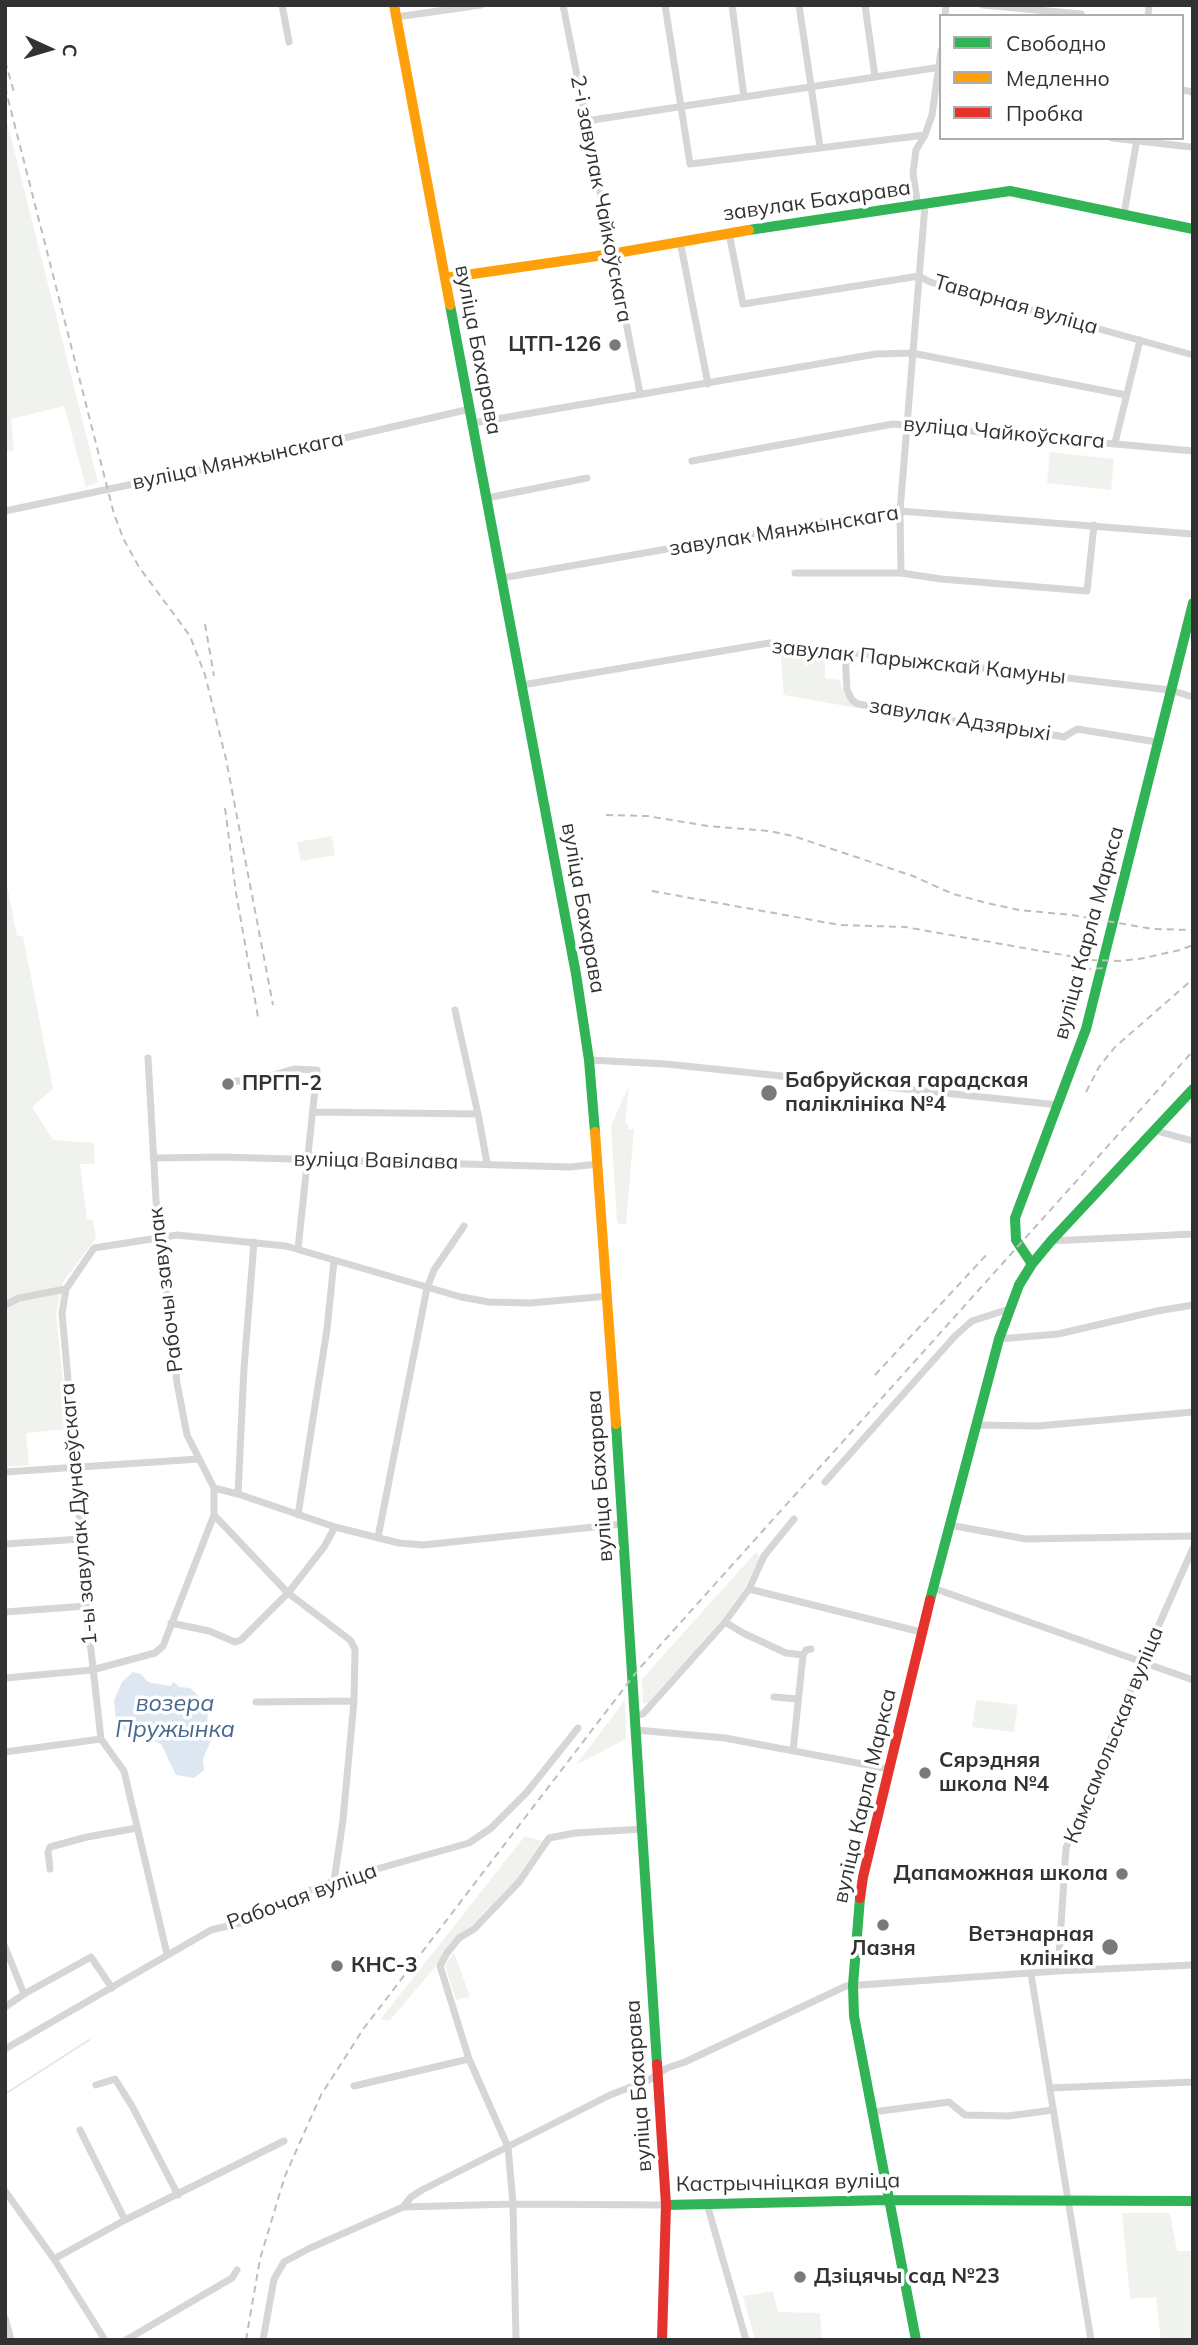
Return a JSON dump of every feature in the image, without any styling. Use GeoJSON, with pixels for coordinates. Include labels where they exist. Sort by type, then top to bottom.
{"type":"FeatureCollection","features":[{"type":"Feature","properties":{"kind":"main road","name":"вуліца Бахарава"},"geometry":{"type":"LineString","coordinates":[[394,5],[576,974],[589,1060],[608,1296],[666,2205],[662,2340]]}},
{"type":"Feature","properties":{"kind":"main road","name":"завулак Бахарава"},"geometry":{"type":"LineString","coordinates":[[445,278],[1010,191],[1193,229]]}},
{"type":"Feature","properties":{"kind":"main road","name":"вуліца Карла Маркса"},"geometry":{"type":"LineString","coordinates":[[1032,1264],[1016,1240],[1015,1218],[1086,1029],[1193,603]]}},
{"type":"Feature","properties":{"kind":"main road","name":"вуліца Карла Маркса"},"geometry":{"type":"LineString","coordinates":[[916,2340],[854,2016],[857,1920],[863,1877],[949,1525],[999,1339],[1019,1285],[1051,1241],[1193,1088]]}},
{"type":"Feature","properties":{"kind":"main road","name":"Кастрычніцкая вуліца"},"geometry":{"type":"LineString","coordinates":[[666,2205],[889,2200],[1193,2201]]}},
{"type":"Feature","properties":{"kind":"street"},"geometry":{"type":"LineString","coordinates":[[282,5],[289,42]]}},
{"type":"Feature","properties":{"kind":"street"},"geometry":{"type":"LineString","coordinates":[[396,17],[481,5]]}},
{"type":"Feature","properties":{"kind":"street","name":"2-і завулак Чайкоўскага"},"geometry":{"type":"LineString","coordinates":[[563,5],[640,393]]}},
{"type":"Feature","properties":{"kind":"street"},"geometry":{"type":"LineString","coordinates":[[665,5],[690,164],[925,135]]}},
{"type":"Feature","properties":{"kind":"street"},"geometry":{"type":"LineString","coordinates":[[732,5],[744,97]]}},
{"type":"Feature","properties":{"kind":"street"},"geometry":{"type":"LineString","coordinates":[[799,5],[820,147]]}},
{"type":"Feature","properties":{"kind":"street"},"geometry":{"type":"LineString","coordinates":[[865,5],[875,77]]}},
{"type":"Feature","properties":{"kind":"street"},"geometry":{"type":"LineString","coordinates":[[983,5],[1081,12]]}},
{"type":"Feature","properties":{"kind":"street"},"geometry":{"type":"LineString","coordinates":[[586,121],[939,67]]}},
{"type":"Feature","properties":{"kind":"street"},"geometry":{"type":"LineString","coordinates":[[901,573],[900,511],[919,276],[921,206],[913,173],[916,149],[925,135],[932,115],[939,73]]}},
{"type":"Feature","properties":{"kind":"street"},"geometry":{"type":"LineString","coordinates":[[1124,214],[1137,140],[1191,147]]}},
{"type":"Feature","properties":{"kind":"street","name":"Таварная вуліца"},"geometry":{"type":"LineString","coordinates":[[729,233],[743,304],[919,276],[930,282],[1193,355]]}},
{"type":"Feature","properties":{"kind":"street"},"geometry":{"type":"LineString","coordinates":[[680,241],[708,384]]}},
{"type":"Feature","properties":{"kind":"street"},"geometry":{"type":"LineString","coordinates":[[1115,443],[1140,340]]}},
{"type":"Feature","properties":{"kind":"street"},"geometry":{"type":"LineString","coordinates":[[472,423],[876,354],[912,353],[1126,395]]}},
{"type":"Feature","properties":{"kind":"street","name":"вуліца Мянжынскага"},"geometry":{"type":"LineString","coordinates":[[5,511],[266,456],[470,409]]}},
{"type":"Feature","properties":{"kind":"street","name":"вуліца Чайкоўскага"},"geometry":{"type":"LineString","coordinates":[[692,461],[893,424],[1193,451]]}},
{"type":"Feature","properties":{"kind":"street"},"geometry":{"type":"LineString","coordinates":[[487,499],[587,478]]}},
{"type":"Feature","properties":{"kind":"street","name":"завулак Мянжынскага"},"geometry":{"type":"LineString","coordinates":[[502,578],[830,520],[900,511],[1193,534]]}},
{"type":"Feature","properties":{"kind":"street"},"geometry":{"type":"LineString","coordinates":[[795,573],[901,573],[941,579],[1087,591],[1094,525]]}},
{"type":"Feature","properties":{"kind":"street","name":"завулак Парыжскай Камуны"},"geometry":{"type":"LineString","coordinates":[[522,685],[769,643],[1170,690],[1193,697]]}},
{"type":"Feature","properties":{"kind":"street","name":"завулак Адзярыхі"},"geometry":{"type":"LineString","coordinates":[[845,652],[847,690],[852,700],[858,704],[1065,737],[1077,729],[1157,742]]}},
{"type":"Feature","properties":{"kind":"street"},"geometry":{"type":"LineString","coordinates":[[455,1010],[487,1163]]}},
{"type":"Feature","properties":{"kind":"street","name":"Рабочы завулак"},"geometry":{"type":"LineString","coordinates":[[5,1678],[92,1670],[155,1653],[163,1646],[214,1515],[214,1488],[192,1449],[180,1408],[160,1236],[148,1058]]}},
{"type":"Feature","properties":{"kind":"street"},"geometry":{"type":"LineString","coordinates":[[589,1060],[666,1064],[1059,1105]]}},
{"type":"Feature","properties":{"kind":"street"},"geometry":{"type":"LineString","coordinates":[[235,1081],[252,1081],[294,1069],[317,1070],[298,1249]]}},
{"type":"Feature","properties":{"kind":"street"},"geometry":{"type":"LineString","coordinates":[[313,1112],[478,1114]]}},
{"type":"Feature","properties":{"kind":"street"},"geometry":{"type":"LineString","coordinates":[[1153,1130],[1193,1141]]}},
{"type":"Feature","properties":{"kind":"street","name":"вуліца Вавілава"},"geometry":{"type":"LineString","coordinates":[[153,1158],[222,1157],[570,1167],[598,1164]]}},
{"type":"Feature","properties":{"kind":"street"},"geometry":{"type":"LineString","coordinates":[[378,1537],[427,1288],[434,1270],[464,1226]]}},
{"type":"Feature","properties":{"kind":"street"},"geometry":{"type":"LineString","coordinates":[[1051,1241],[1193,1234]]}},
{"type":"Feature","properties":{"kind":"street"},"geometry":{"type":"LineString","coordinates":[[5,1305],[19,1298],[66,1289],[94,1248],[177,1235],[298,1249],[427,1288],[489,1302],[530,1303],[608,1296]]}},
{"type":"Feature","properties":{"kind":"street"},"geometry":{"type":"LineString","coordinates":[[238,1494],[254,1242]]}},
{"type":"Feature","properties":{"kind":"street"},"geometry":{"type":"LineString","coordinates":[[298,1515],[327,1329],[334,1261]]}},
{"type":"Feature","properties":{"kind":"street","name":"1-ы завулак Дунаеўскага"},"geometry":{"type":"LineString","coordinates":[[66,1289],[62,1313],[86,1606],[101,1739]]}},
{"type":"Feature","properties":{"kind":"street"},"geometry":{"type":"LineString","coordinates":[[999,1339],[1058,1335],[1193,1305]]}},
{"type":"Feature","properties":{"kind":"street"},"geometry":{"type":"LineString","coordinates":[[825,1482],[954,1336],[972,1321],[1009,1310]]}},
{"type":"Feature","properties":{"kind":"street"},"geometry":{"type":"LineString","coordinates":[[976,1425],[1038,1426],[1193,1412]]}},
{"type":"Feature","properties":{"kind":"street"},"geometry":{"type":"LineString","coordinates":[[5,1472],[199,1459]]}},
{"type":"Feature","properties":{"kind":"street"},"geometry":{"type":"LineString","coordinates":[[214,1488],[335,1527],[399,1543],[443,1545],[622,1524]]}},
{"type":"Feature","properties":{"kind":"street"},"geometry":{"type":"LineString","coordinates":[[214,1515],[288,1592],[350,1640],[355,1649],[354,1701],[343,1820],[334,1881]]}},
{"type":"Feature","properties":{"kind":"street"},"geometry":{"type":"LineString","coordinates":[[635,1715],[643,1714],[725,1622],[749,1589],[764,1556],[794,1519]]}},
{"type":"Feature","properties":{"kind":"street"},"geometry":{"type":"LineString","coordinates":[[949,1525],[1026,1539],[1193,1536]]}},
{"type":"Feature","properties":{"kind":"street"},"geometry":{"type":"LineString","coordinates":[[171,1623],[209,1632],[235,1642],[241,1640],[288,1592],[324,1547],[335,1527]]}},
{"type":"Feature","properties":{"kind":"street"},"geometry":{"type":"LineString","coordinates":[[5,1544],[81,1539]]}},
{"type":"Feature","properties":{"kind":"street","name":"Камсамольская вуліца"},"geometry":{"type":"LineString","coordinates":[[1058,1972],[1066,1847],[1193,1548]]}},
{"type":"Feature","properties":{"kind":"street"},"geometry":{"type":"LineString","coordinates":[[933,1588],[1193,1680]]}},
{"type":"Feature","properties":{"kind":"street"},"geometry":{"type":"LineString","coordinates":[[749,1589],[921,1632]]}},
{"type":"Feature","properties":{"kind":"street"},"geometry":{"type":"LineString","coordinates":[[5,1612],[86,1606]]}},
{"type":"Feature","properties":{"kind":"street"},"geometry":{"type":"LineString","coordinates":[[725,1622],[786,1653],[803,1655]]}},
{"type":"Feature","properties":{"kind":"street"},"geometry":{"type":"LineString","coordinates":[[793,1751],[803,1655],[806,1650],[811,1649]]}},
{"type":"Feature","properties":{"kind":"street"},"geometry":{"type":"LineString","coordinates":[[774,1698],[799,1699]]}},
{"type":"Feature","properties":{"kind":"street"},"geometry":{"type":"LineString","coordinates":[[256,1702],[354,1701]]}},
{"type":"Feature","properties":{"kind":"street","name":"Рабочая вуліца"},"geometry":{"type":"LineString","coordinates":[[5,2049],[211,1930],[244,1922],[282,1901],[334,1881],[469,1843],[491,1828],[527,1792],[578,1728]]}},
{"type":"Feature","properties":{"kind":"street"},"geometry":{"type":"LineString","coordinates":[[636,1730],[725,1738],[889,1769]]}},
{"type":"Feature","properties":{"kind":"street"},"geometry":{"type":"LineString","coordinates":[[5,1752],[101,1739],[124,1771],[167,1954]]}},
{"type":"Feature","properties":{"kind":"street"},"geometry":{"type":"LineString","coordinates":[[50,1869],[50,1847],[137,1828]]}},
{"type":"Feature","properties":{"kind":"street"},"geometry":{"type":"LineString","coordinates":[[516,2340],[513,2204],[508,2147],[469,2059],[440,1966],[459,1938],[474,1929],[519,1882],[549,1838],[575,1833],[643,1829]]}},
{"type":"Feature","properties":{"kind":"street"},"geometry":{"type":"LineString","coordinates":[[5,1947],[24,1994]]}},
{"type":"Feature","properties":{"kind":"street"},"geometry":{"type":"LineString","coordinates":[[5,2007],[91,1957],[112,1988]]}},
{"type":"Feature","properties":{"kind":"street"},"geometry":{"type":"LineString","coordinates":[[403,2207],[411,2197],[422,2190],[611,2095],[846,1986],[1193,1965]]}},
{"type":"Feature","properties":{"kind":"street"},"geometry":{"type":"LineString","coordinates":[[1031,1973],[1091,2340]]}},
{"type":"Feature","properties":{"kind":"street"},"geometry":{"type":"LineString","coordinates":[[354,2087],[469,2059]]}},
{"type":"Feature","properties":{"kind":"street"},"geometry":{"type":"LineString","coordinates":[[96,2085],[115,2080],[132,2106],[178,2195]]}},
{"type":"Feature","properties":{"kind":"street"},"geometry":{"type":"LineString","coordinates":[[1050,2088],[1193,2081]]}},
{"type":"Feature","properties":{"kind":"street"},"geometry":{"type":"LineString","coordinates":[[873,2112],[949,2102],[965,2115],[1007,2116],[1054,2110]]}},
{"type":"Feature","properties":{"kind":"street"},"geometry":{"type":"LineString","coordinates":[[80,2130],[125,2220]]}},
{"type":"Feature","properties":{"kind":"street"},"geometry":{"type":"LineString","coordinates":[[54,2259],[125,2220],[284,2141]]}},
{"type":"Feature","properties":{"kind":"street"},"geometry":{"type":"LineString","coordinates":[[5,2191],[54,2259],[104,2340]]}},
{"type":"Feature","properties":{"kind":"street","name":"Кастрычніцкая вуліца"},"geometry":{"type":"LineString","coordinates":[[263,2340],[276,2273],[284,2262],[403,2207],[513,2204],[666,2205]]}},
{"type":"Feature","properties":{"kind":"street"},"geometry":{"type":"LineString","coordinates":[[707,2204],[746,2340]]}},
{"type":"Feature","properties":{"kind":"street"},"geometry":{"type":"LineString","coordinates":[[126,2340],[232,2278],[237,2270]]}},
{"type":"Feature","properties":{"kind":"street"},"geometry":{"type":"LineString","coordinates":[[5,2318],[11,2340]]}},
{"type":"Feature","properties":{"kind":"shaded area"},"geometry":{"type":"Polygon","coordinates":[[[5,114],[98,482],[86,487],[64,406],[11,419],[14,450],[5,452],[5,114]]]}},
{"type":"Feature","properties":{"kind":"shaded area"},"geometry":{"type":"Polygon","coordinates":[[[1050,452],[1114,459],[1111,490],[1047,483],[1050,452]]]}},
{"type":"Feature","properties":{"kind":"shaded area"},"geometry":{"type":"Polygon","coordinates":[[[780,648],[825,653],[825,678],[840,680],[843,692],[857,708],[784,695],[780,648]]]}},
{"type":"Feature","properties":{"kind":"shaded area"},"geometry":{"type":"Polygon","coordinates":[[[332,836],[335,855],[301,861],[297,842],[332,836]]]}},
{"type":"Feature","properties":{"kind":"shaded area"},"geometry":{"type":"Polygon","coordinates":[[[5,875],[17,936],[23,936],[53,1089],[32,1107],[53,1140],[94,1143],[95,1164],[80,1164],[87,1219],[93,1220],[96,1238],[63,1282],[56,1315],[68,1429],[26,1433],[29,1465],[5,1467],[5,875]]]}},
{"type":"Feature","properties":{"kind":"shaded area"},"geometry":{"type":"Polygon","coordinates":[[[629,1085],[625,1123],[628,1124],[628,1129],[634,1129],[626,1225],[617,1223],[611,1126],[629,1085]]]}},
{"type":"Feature","properties":{"kind":"shaded area"},"geometry":{"type":"Polygon","coordinates":[[[756,1552],[760,1556],[745,1587],[723,1618],[648,1703],[643,1703],[642,1679],[756,1552]]]}},
{"type":"Feature","properties":{"kind":"shaded area"},"geometry":{"type":"Polygon","coordinates":[[[625,1700],[626,1739],[576,1765],[625,1700]]]}},
{"type":"Feature","properties":{"kind":"shaded area"},"geometry":{"type":"Polygon","coordinates":[[[976,1700],[1018,1705],[1014,1732],[972,1727],[976,1700]]]}},
{"type":"Feature","properties":{"kind":"shaded area"},"geometry":{"type":"Polygon","coordinates":[[[525,1836],[542,1841],[516,1880],[459,1935],[390,2020],[380,2020],[525,1836]]]}},
{"type":"Feature","properties":{"kind":"shaded area"},"geometry":{"type":"Polygon","coordinates":[[[454,1952],[470,1997],[456,2000],[445,1966],[454,1952]]]}},
{"type":"Feature","properties":{"kind":"shaded area"},"geometry":{"type":"Polygon","coordinates":[[[1122,2213],[1170,2213],[1177,2251],[1193,2251],[1193,2340],[1161,2340],[1156,2297],[1130,2299],[1122,2213]]]}},
{"type":"Feature","properties":{"kind":"shaded area"},"geometry":{"type":"Polygon","coordinates":[[[773,2291],[778,2312],[820,2313],[822,2340],[755,2340],[743,2296],[773,2291]]]}},
{"type":"Feature","properties":{"kind":"water","name":"возера Пружынка"},"geometry":{"type":"Polygon","coordinates":[[[133,1672],[141,1674],[152,1683],[170,1686],[174,1682],[179,1687],[190,1688],[205,1702],[209,1709],[207,1720],[214,1733],[203,1759],[204,1770],[194,1778],[176,1775],[161,1744],[126,1733],[116,1720],[114,1700],[122,1682],[133,1672]]]}},
{"type":"Feature","properties":{"kind":"waterway"},"geometry":{"type":"LineString","coordinates":[[5,2094],[89,2040]]}},
{"type":"Feature","properties":{"kind":"railway"},"geometry":{"type":"LineString","coordinates":[[5,61],[14,92]]}},
{"type":"Feature","properties":{"kind":"railway"},"geometry":{"type":"LineString","coordinates":[[5,87],[114,514],[139,567],[190,636],[205,675],[226,759],[273,1005]]}},
{"type":"Feature","properties":{"kind":"railway"},"geometry":{"type":"LineString","coordinates":[[205,624],[214,676]]}},
{"type":"Feature","properties":{"kind":"railway"},"geometry":{"type":"LineString","coordinates":[[225,808],[236,893],[258,1017]]}},
{"type":"Feature","properties":{"kind":"railway"},"geometry":{"type":"LineString","coordinates":[[606,815],[647,816],[708,826],[769,831],[793,836],[913,876],[953,894],[987,903],[1153,929],[1193,930]]}},
{"type":"Feature","properties":{"kind":"railway"},"geometry":{"type":"LineString","coordinates":[[652,891],[840,925],[905,927],[1092,960],[1139,959],[1193,945]]}},
{"type":"Feature","properties":{"kind":"railway"},"geometry":{"type":"LineString","coordinates":[[1072,970],[1105,968]]}},
{"type":"Feature","properties":{"kind":"railway"},"geometry":{"type":"LineString","coordinates":[[1086,1092],[1099,1067],[1115,1047],[1193,979]]}},
{"type":"Feature","properties":{"kind":"railway"},"geometry":{"type":"LineString","coordinates":[[246,2340],[260,2259],[285,2176],[321,2095],[364,2028],[638,1670],[1193,1051]]}},
{"type":"Feature","properties":{"kind":"railway"},"geometry":{"type":"LineString","coordinates":[[875,1375],[989,1252]]}},
{"type":"Feature","properties":{"kind":"traffic: fast"},"geometry":{"type":"LineString","coordinates":[[749,230],[1010,191],[1193,229]]}},
{"type":"Feature","properties":{"kind":"traffic: fast"},"geometry":{"type":"LineString","coordinates":[[450,305],[576,974],[589,1060],[595,1132]]}},
{"type":"Feature","properties":{"kind":"traffic: fast"},"geometry":{"type":"LineString","coordinates":[[1032,1264],[1016,1240],[1015,1218],[1086,1029],[1193,603]]}},
{"type":"Feature","properties":{"kind":"traffic: fast"},"geometry":{"type":"LineString","coordinates":[[930,1600],[999,1339],[1019,1285],[1051,1241],[1193,1089]]}},
{"type":"Feature","properties":{"kind":"traffic: fast"},"geometry":{"type":"LineString","coordinates":[[616,1424],[657,2064]]}},
{"type":"Feature","properties":{"kind":"traffic: fast"},"geometry":{"type":"LineString","coordinates":[[860,1898],[853,1985],[854,2016],[916,2340]]}},
{"type":"Feature","properties":{"kind":"traffic: fast"},"geometry":{"type":"LineString","coordinates":[[666,2205],[889,2200],[1193,2201]]}},
{"type":"Feature","properties":{"kind":"traffic: slow"},"geometry":{"type":"LineString","coordinates":[[394,5],[450,305]]}},
{"type":"Feature","properties":{"kind":"traffic: slow"},"geometry":{"type":"LineString","coordinates":[[445,278],[611,254],[749,230]]}},
{"type":"Feature","properties":{"kind":"traffic: slow"},"geometry":{"type":"LineString","coordinates":[[595,1132],[616,1424]]}},
{"type":"Feature","properties":{"kind":"traffic: jam"},"geometry":{"type":"LineString","coordinates":[[860,1898],[930,1600]]}},
{"type":"Feature","properties":{"kind":"traffic: jam"},"geometry":{"type":"LineString","coordinates":[[657,2064],[666,2205],[662,2340]]}},
{"type":"Feature","properties":{"kind":"place","name":"ЦТП-126"},"geometry":{"type":"Point","coordinates":[615,345]}},
{"type":"Feature","properties":{"kind":"place","name":"ПРГП-2"},"geometry":{"type":"Point","coordinates":[228,1084]}},
{"type":"Feature","properties":{"kind":"place","name":"Бабруйская гарадская паліклініка №4"},"geometry":{"type":"Point","coordinates":[769,1093]}},
{"type":"Feature","properties":{"kind":"place","name":"Сярэдняя школа №4"},"geometry":{"type":"Point","coordinates":[925,1773]}},
{"type":"Feature","properties":{"kind":"place","name":"Дапаможная школа"},"geometry":{"type":"Point","coordinates":[1122,1874]}},
{"type":"Feature","properties":{"kind":"place","name":"Лазня"},"geometry":{"type":"Point","coordinates":[883,1925]}},
{"type":"Feature","properties":{"kind":"place","name":"Ветэнарная клініка"},"geometry":{"type":"Point","coordinates":[1110,1947]}},
{"type":"Feature","properties":{"kind":"place","name":"КНС-3"},"geometry":{"type":"Point","coordinates":[337,1966]}},
{"type":"Feature","properties":{"kind":"place","name":"Дзіцячы сад №23"},"geometry":{"type":"Point","coordinates":[800,2277]}}]}
